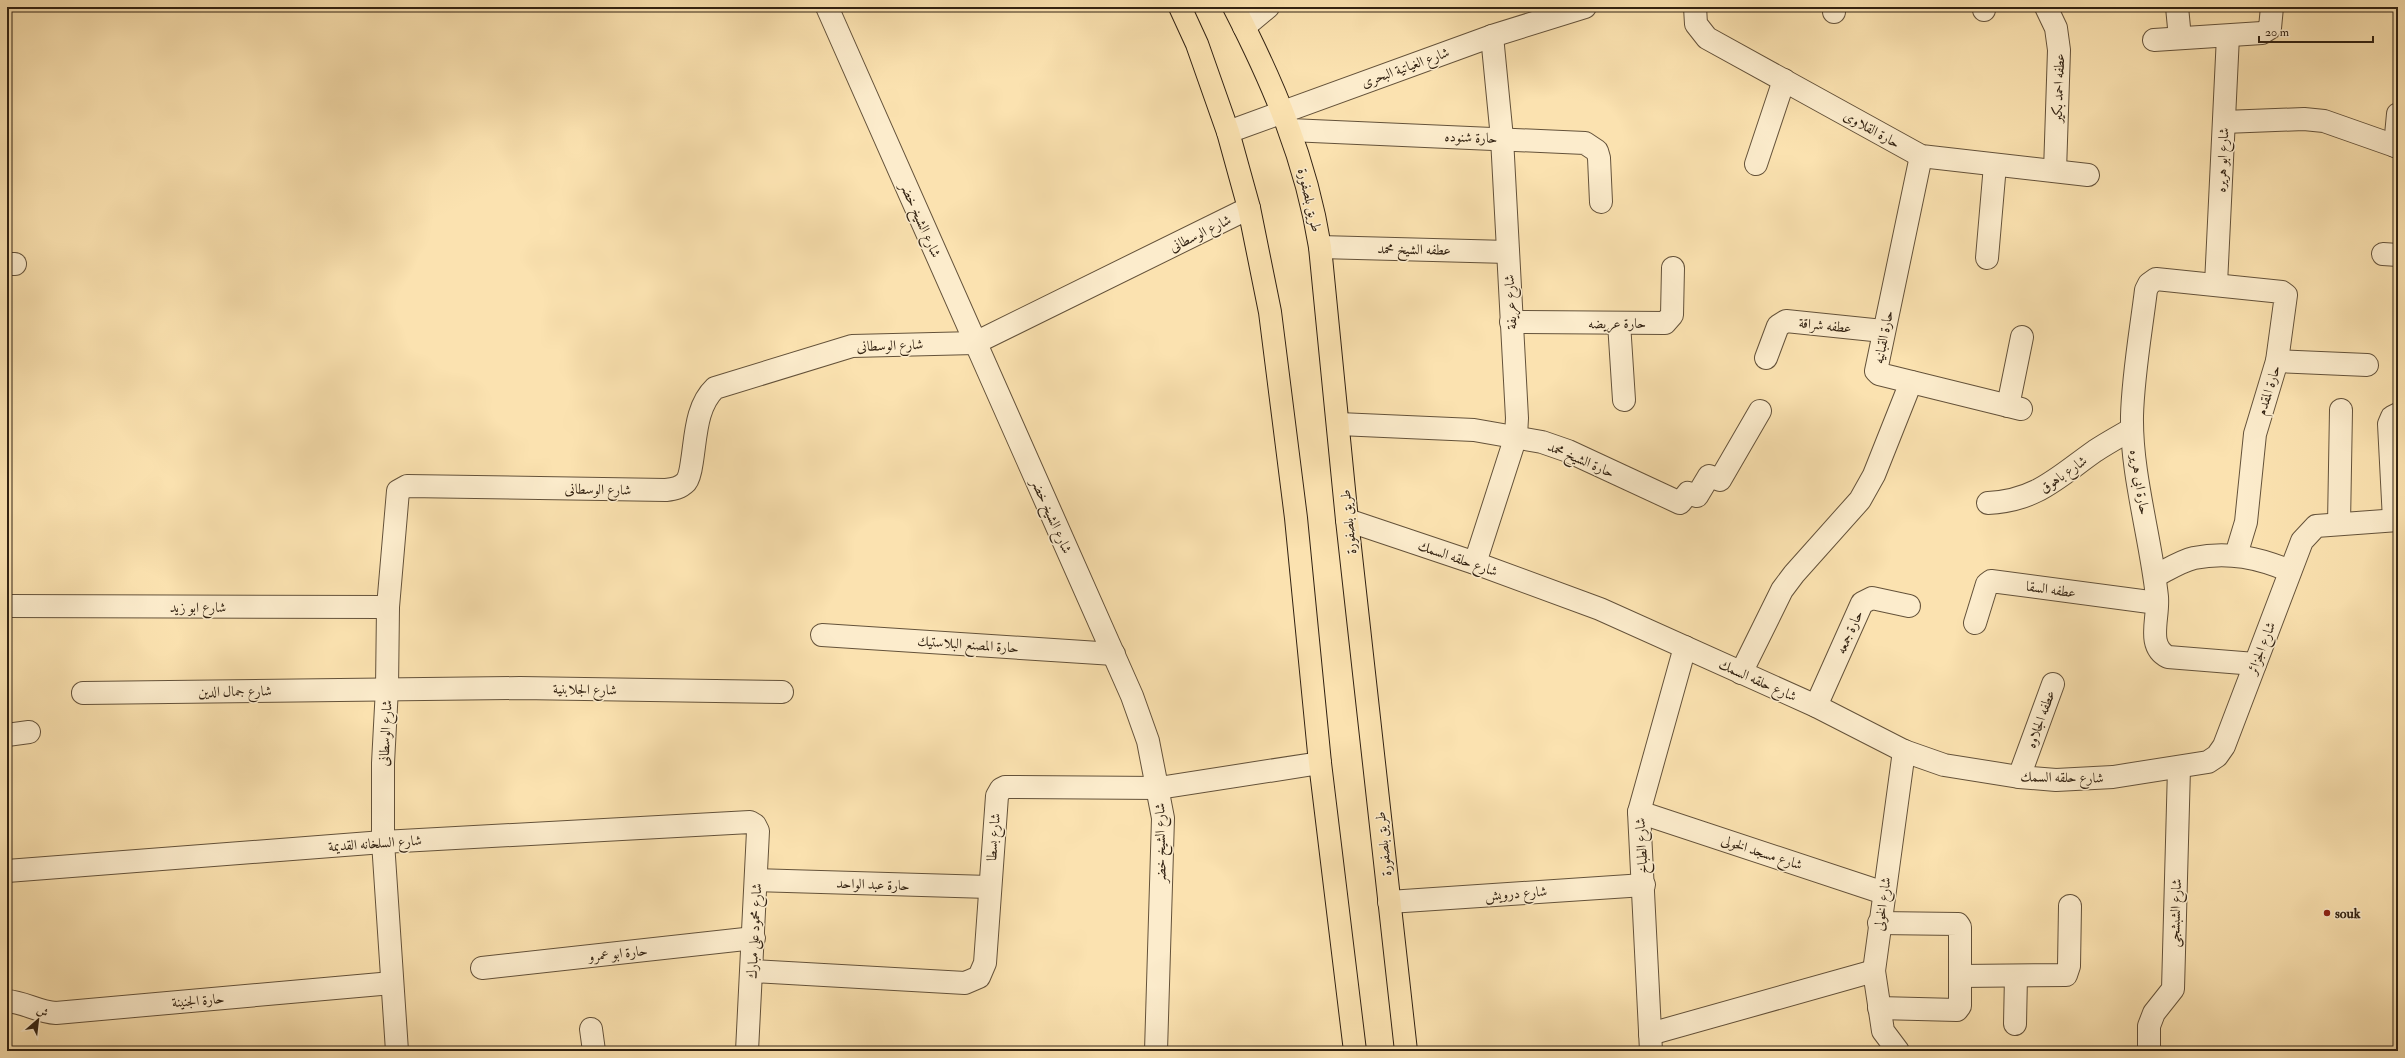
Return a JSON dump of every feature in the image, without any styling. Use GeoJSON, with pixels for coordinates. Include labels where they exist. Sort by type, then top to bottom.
{"type":"FeatureCollection","features":[{"type":"Feature","properties":{"kind":"main road"},"geometry":{"type":"LineString","coordinates":[[1180,7],[1197,44],[1228,132],[1249,208],[1270,312],[1296,518],[1320,763],[1355,1051]]}},
{"type":"Feature","properties":{"kind":"main road","name":"طريق بلصفورة"},"geometry":{"type":"LineString","coordinates":[[1234,7],[1287,121],[1304,168],[1314,207],[1320,247],[1339,424],[1347,520],[1406,1051]]}},
{"type":"Feature","properties":{"kind":"street","name":"شارع الشيخ خضر"},"geometry":{"type":"LineString","coordinates":[[826,7],[1114,654],[1132,696],[1148,741],[1159,788],[1163,818],[1156,1051]]}},
{"type":"Feature","properties":{"kind":"street"},"geometry":{"type":"LineString","coordinates":[[1244,27],[1268,7]]}},
{"type":"Feature","properties":{"kind":"street","name":"شارع الغياتية البحرى"},"geometry":{"type":"LineString","coordinates":[[1228,132],[1287,121],[1492,36],[1563,10],[1584,7]]}},
{"type":"Feature","properties":{"kind":"street","name":"حارة القلاوى"},"geometry":{"type":"LineString","coordinates":[[1695,7],[1696,24],[1702,34],[1921,156],[2088,175]]}},
{"type":"Feature","properties":{"kind":"street","name":"عطفه احمد بكير"},"geometry":{"type":"LineString","coordinates":[[2046,7],[2056,28],[2060,50],[2055,171]]}},
{"type":"Feature","properties":{"kind":"street"},"geometry":{"type":"LineString","coordinates":[[2177,7],[2180,38]]}},
{"type":"Feature","properties":{"kind":"street"},"geometry":{"type":"LineString","coordinates":[[2154,40],[2228,36],[2266,32],[2272,24],[2272,7]]}},
{"type":"Feature","properties":{"kind":"street","name":"شارع عريفة"},"geometry":{"type":"LineString","coordinates":[[1475,563],[1516,436],[1516,402],[1502,138],[1492,36]]}},
{"type":"Feature","properties":{"kind":"street","name":"شارع ابو هريره"},"geometry":{"type":"LineString","coordinates":[[2216,284],[2228,36]]}},
{"type":"Feature","properties":{"kind":"street"},"geometry":{"type":"LineString","coordinates":[[1756,164],[1784,80]]}},
{"type":"Feature","properties":{"kind":"street"},"geometry":{"type":"LineString","coordinates":[[2224,122],[2324,121],[2396,146],[2398,114]]}},
{"type":"Feature","properties":{"kind":"street","name":"حارة شنوده"},"geometry":{"type":"LineString","coordinates":[[1287,121],[1585,143],[1597,151],[1599,158],[1601,202]]}},
{"type":"Feature","properties":{"kind":"street","name":"حارة القبانيه"},"geometry":{"type":"LineString","coordinates":[[1921,156],[1883,331],[1876,371],[1879,374],[2014,407],[2022,337]]}},
{"type":"Feature","properties":{"kind":"street"},"geometry":{"type":"LineString","coordinates":[[1987,258],[1995,165]]}},
{"type":"Feature","properties":{"kind":"street","name":"شارع الوسطانى"},"geometry":{"type":"LineString","coordinates":[[397,1051],[383,842],[383,763],[387,688],[388,607],[396,497],[401,488],[407,486],[666,490],[677,488],[686,481],[690,471],[701,407],[706,397],[715,388],[852,346],[975,343],[1249,208]]}},
{"type":"Feature","properties":{"kind":"street","name":"عطفه الشيخ محمد"},"geometry":{"type":"LineString","coordinates":[[1320,247],[1508,252]]}},
{"type":"Feature","properties":{"kind":"street","name":"حارة عريضه"},"geometry":{"type":"LineString","coordinates":[[1511,322],[1668,322],[1672,315],[1672,268]]}},
{"type":"Feature","properties":{"kind":"street","name":"حارة ابى هريره"},"geometry":{"type":"LineString","coordinates":[[2216,284],[2156,280],[2149,284],[2146,290],[2144,306],[2132,415],[2132,429],[2157,603],[2155,645],[2162,654],[2168,657],[2255,664]]}},
{"type":"Feature","properties":{"kind":"street","name":"حارة المقدم"},"geometry":{"type":"LineString","coordinates":[[2216,284],[2282,292],[2286,295],[2277,360],[2254,434],[2250,467],[2248,507],[2236,554]]}},
{"type":"Feature","properties":{"kind":"street","name":"عطفه شراقة"},"geometry":{"type":"LineString","coordinates":[[1766,358],[1778,326],[1786,321],[1883,331]]}},
{"type":"Feature","properties":{"kind":"street"},"geometry":{"type":"LineString","coordinates":[[1620,323],[1624,400]]}},
{"type":"Feature","properties":{"kind":"street"},"geometry":{"type":"LineString","coordinates":[[2277,360],[2367,365]]}},
{"type":"Feature","properties":{"kind":"street"},"geometry":{"type":"LineString","coordinates":[[1741,673],[1782,590],[1794,574],[1864,494],[1886,449],[1911,382]]}},
{"type":"Feature","properties":{"kind":"street"},"geometry":{"type":"LineString","coordinates":[[2339,524],[2341,410]]}},
{"type":"Feature","properties":{"kind":"street","name":"حارة الشيخ محمد"},"geometry":{"type":"LineString","coordinates":[[1339,424],[1474,430],[1516,436],[1568,451],[1680,503],[1688,493],[1696,496],[1709,476],[1720,480],[1760,411]]}},
{"type":"Feature","properties":{"kind":"street"},"geometry":{"type":"LineString","coordinates":[[2396,520],[2390,424],[2392,416],[2398,414]]}},
{"type":"Feature","properties":{"kind":"street","name":"شارع باهوق"},"geometry":{"type":"LineString","coordinates":[[1988,503],[2021,499],[2035,493],[2096,451],[2132,429]]}},
{"type":"Feature","properties":{"kind":"street","name":"شارع حلقه السمك"},"geometry":{"type":"LineString","coordinates":[[1347,520],[1475,563],[1600,609],[1816,706],[1904,751],[1944,764],[2019,777],[2056,780],[2113,777],[2179,768]]}},
{"type":"Feature","properties":{"kind":"street","name":"شارع الجزائر"},"geometry":{"type":"LineString","coordinates":[[2179,768],[2208,762],[2217,756],[2224,746],[2290,571],[2302,541],[2308,532],[2316,526],[2396,520]]}},
{"type":"Feature","properties":{"kind":"street"},"geometry":{"type":"LineString","coordinates":[[2154,576],[2193,558],[2236,554],[2264,560],[2290,571]]}},
{"type":"Feature","properties":{"kind":"street","name":"عطفه السقا"},"geometry":{"type":"LineString","coordinates":[[1975,623],[1987,584],[1991,581],[2157,603]]}},
{"type":"Feature","properties":{"kind":"street","name":"حارة جمعه"},"geometry":{"type":"LineString","coordinates":[[1816,706],[1862,603],[1872,598],[1909,606]]}},
{"type":"Feature","properties":{"kind":"street","name":"شارع ابو زيد"},"geometry":{"type":"LineString","coordinates":[[7,606],[388,607]]}},
{"type":"Feature","properties":{"kind":"street","name":"حارة المصنع البلاستيك"},"geometry":{"type":"LineString","coordinates":[[822,635],[1114,654]]}},
{"type":"Feature","properties":{"kind":"street","name":"شارع الطباخ"},"geometry":{"type":"LineString","coordinates":[[1651,1042],[1639,812],[1685,647]]}},
{"type":"Feature","properties":{"kind":"street","name":"عطفه الجلاوه"},"geometry":{"type":"LineString","coordinates":[[2019,777],[2053,684]]}},
{"type":"Feature","properties":{"kind":"street","name":"شارع الجلابنية"},"geometry":{"type":"LineString","coordinates":[[387,688],[520,688],[782,692]]}},
{"type":"Feature","properties":{"kind":"street","name":"شارع جمال الدين"},"geometry":{"type":"LineString","coordinates":[[83,693],[387,688]]}},
{"type":"Feature","properties":{"kind":"street"},"geometry":{"type":"LineString","coordinates":[[7,735],[29,732]]}},
{"type":"Feature","properties":{"kind":"street","name":"شارع الخولى"},"geometry":{"type":"LineString","coordinates":[[1898,1051],[1885,1036],[1874,972],[1879,923],[1904,751]]}},
{"type":"Feature","properties":{"kind":"street","name":"شارع بسطا"},"geometry":{"type":"LineString","coordinates":[[752,971],[965,983],[973,981],[979,977],[985,964],[989,887],[997,796],[1001,789],[1005,786],[1159,788],[1320,763]]}},
{"type":"Feature","properties":{"kind":"street","name":"شارع الشبشجى"},"geometry":{"type":"LineString","coordinates":[[2149,1051],[2149,1026],[2154,1013],[2169,997],[2173,989],[2179,768]]}},
{"type":"Feature","properties":{"kind":"street","name":"شارع مسجد الخولى"},"geometry":{"type":"LineString","coordinates":[[1639,812],[1884,893]]}},
{"type":"Feature","properties":{"kind":"street","name":"شارع السلخانه القديمة"},"geometry":{"type":"LineString","coordinates":[[7,872],[383,842],[743,821]]}},
{"type":"Feature","properties":{"kind":"street","name":"شارع محمود على مبارك"},"geometry":{"type":"LineString","coordinates":[[743,821],[755,825],[758,831],[750,1051]]}},
{"type":"Feature","properties":{"kind":"street","name":"حارة عبد الواحد"},"geometry":{"type":"LineString","coordinates":[[756,880],[989,887]]}},
{"type":"Feature","properties":{"kind":"street","name":"شارع درويش"},"geometry":{"type":"LineString","coordinates":[[1389,902],[1644,885]]}},
{"type":"Feature","properties":{"kind":"street"},"geometry":{"type":"LineString","coordinates":[[1960,976],[2066,975],[2069,966],[2070,906]]}},
{"type":"Feature","properties":{"kind":"street"},"geometry":{"type":"LineString","coordinates":[[1879,923],[1958,924],[1960,927],[1960,1006],[1957,1010],[1879,1008]]}},
{"type":"Feature","properties":{"kind":"street","name":"حارة ابو عمرو"},"geometry":{"type":"LineString","coordinates":[[482,968],[754,938]]}},
{"type":"Feature","properties":{"kind":"street"},"geometry":{"type":"LineString","coordinates":[[1651,1042],[1874,972]]}},
{"type":"Feature","properties":{"kind":"street"},"geometry":{"type":"LineString","coordinates":[[2015,1024],[2016,976]]}},
{"type":"Feature","properties":{"kind":"street","name":"حارة الجنينة"},"geometry":{"type":"LineString","coordinates":[[7,1000],[17,1001],[45,1013],[56,1013],[392,983]]}},
{"type":"Feature","properties":{"kind":"street"},"geometry":{"type":"LineString","coordinates":[[591,1029],[594,1051]]}},
{"type":"Feature","properties":{"kind":"place","name":"souk"},"geometry":{"type":"Point","coordinates":[2327,913]}}]}
